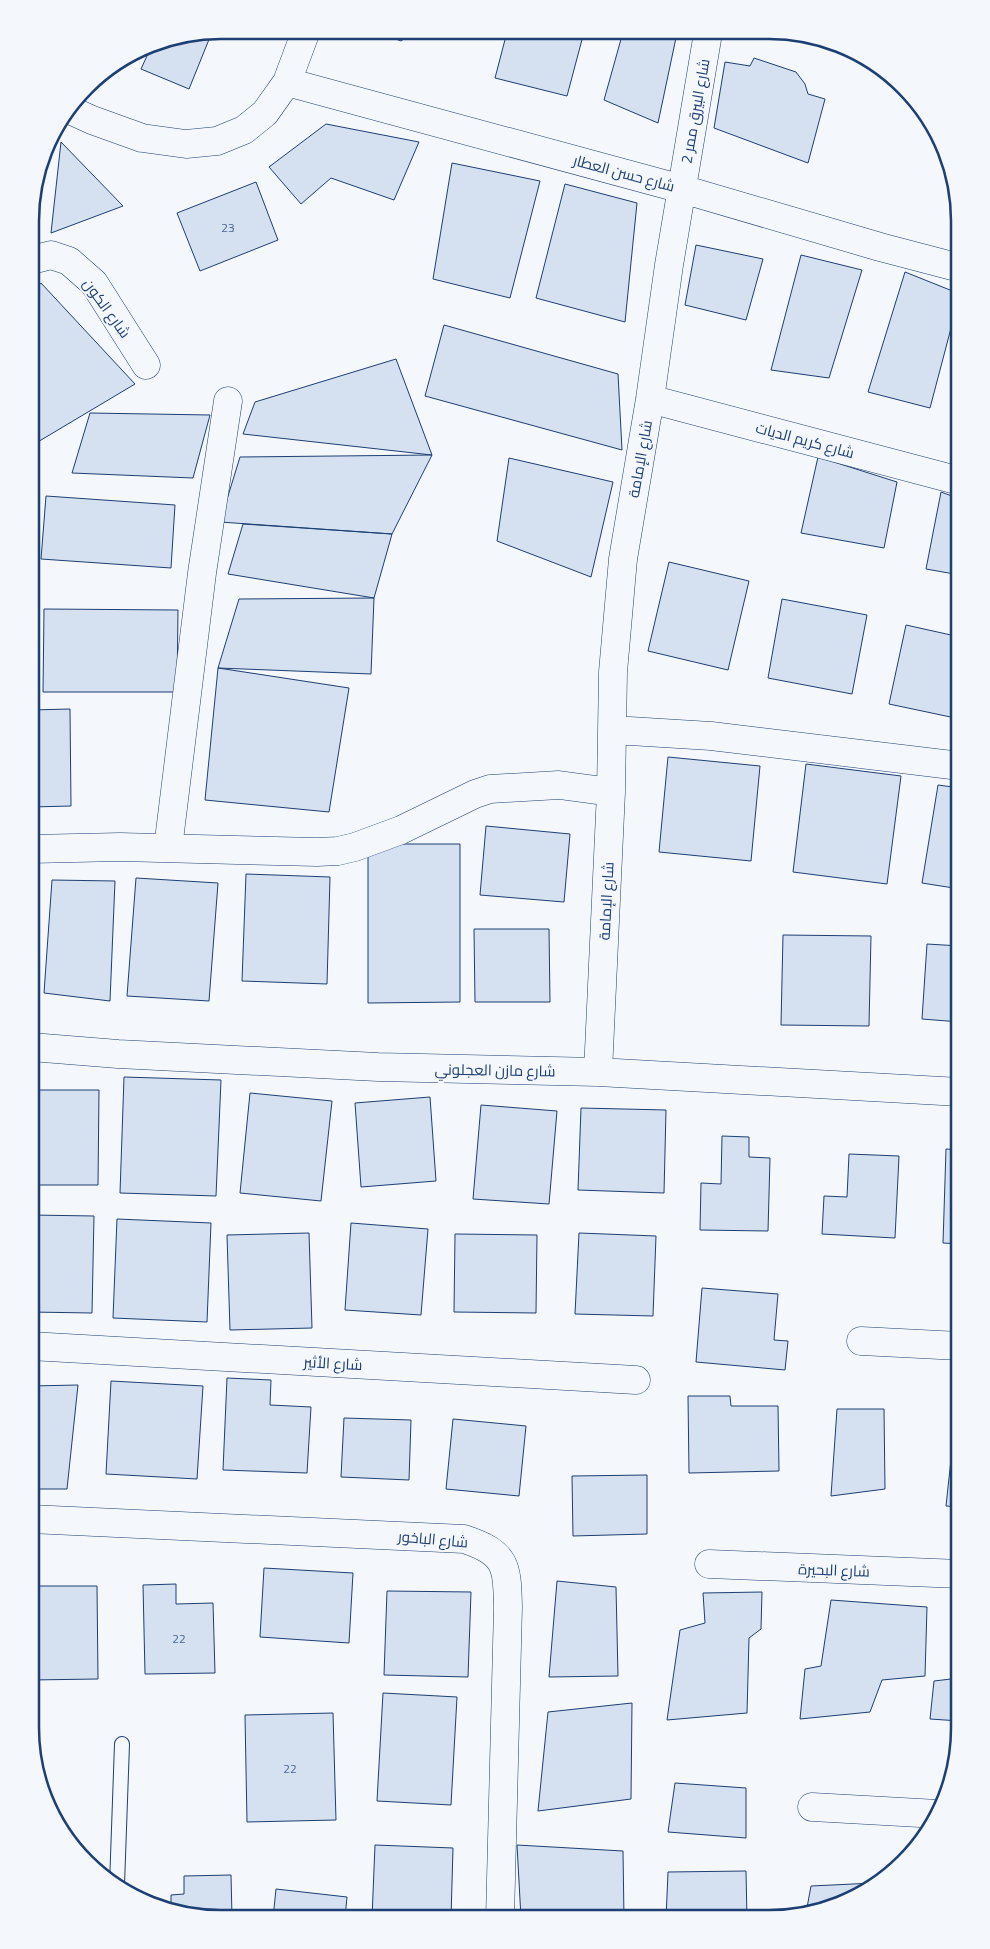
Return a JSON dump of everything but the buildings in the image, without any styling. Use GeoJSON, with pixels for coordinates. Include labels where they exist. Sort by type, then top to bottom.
{"type":"FeatureCollection","features":[{"type":"Feature","properties":{"kind":"street"},"geometry":{"type":"LineString","coordinates":[[75,112],[142,138],[186,144],[217,141],[244,130],[265,113],[287,82],[303,39]]}},
{"type":"Feature","properties":{"kind":"street","name":"شارع البيرق ممر 2"},"geometry":{"type":"LineString","coordinates":[[682,189],[707,39]]}},
{"type":"Feature","properties":{"kind":"street","name":"شارع حسن العطار"},"geometry":{"type":"LineString","coordinates":[[287,82],[682,189],[880,247],[951,266]]}},
{"type":"Feature","properties":{"kind":"street","name":"شارع الإمامة"},"geometry":{"type":"LineString","coordinates":[[598,1072],[611,792],[613,672],[623,559],[682,189]]}},
{"type":"Feature","properties":{"kind":"street","name":"شارع الكون"},"geometry":{"type":"LineString","coordinates":[[39,258],[51,255],[69,261],[94,283],[146,365]]}},
{"type":"Feature","properties":{"kind":"street","name":"شارع كريم الديات"},"geometry":{"type":"LineString","coordinates":[[650,399],[951,479]]}},
{"type":"Feature","properties":{"kind":"street"},"geometry":{"type":"LineString","coordinates":[[168,848],[202,573],[228,401]]}},
{"type":"Feature","properties":{"kind":"street"},"geometry":{"type":"LineString","coordinates":[[613,730],[711,736],[951,765]]}},
{"type":"Feature","properties":{"kind":"street"},"geometry":{"type":"LineString","coordinates":[[39,849],[120,847],[338,851],[356,847],[401,830],[475,794],[490,789],[559,784],[611,792]]}},
{"type":"Feature","properties":{"kind":"street","name":"شارع مازن العجلوني"},"geometry":{"type":"LineString","coordinates":[[39,1048],[118,1054],[378,1067],[598,1072],[951,1092]]}},
{"type":"Feature","properties":{"kind":"street"},"geometry":{"type":"LineString","coordinates":[[861,1341],[951,1346]]}},
{"type":"Feature","properties":{"kind":"street","name":"شارع الأثير"},"geometry":{"type":"LineString","coordinates":[[39,1347],[636,1380]]}},
{"type":"Feature","properties":{"kind":"street","name":"شارع الباخور"},"geometry":{"type":"LineString","coordinates":[[39,1519],[464,1539],[480,1544],[493,1552],[501,1560],[507,1574],[508,1607],[500,1910]]}},
{"type":"Feature","properties":{"kind":"street","name":"شارع البحيرة"},"geometry":{"type":"LineString","coordinates":[[709,1564],[951,1574]]}},
{"type":"Feature","properties":{"kind":"street"},"geometry":{"type":"LineString","coordinates":[[812,1807],[929,1814]]}},
{"type":"Feature","properties":{"kind":"lane"},"geometry":{"type":"LineString","coordinates":[[117,1877],[122,1744]]}}]}
